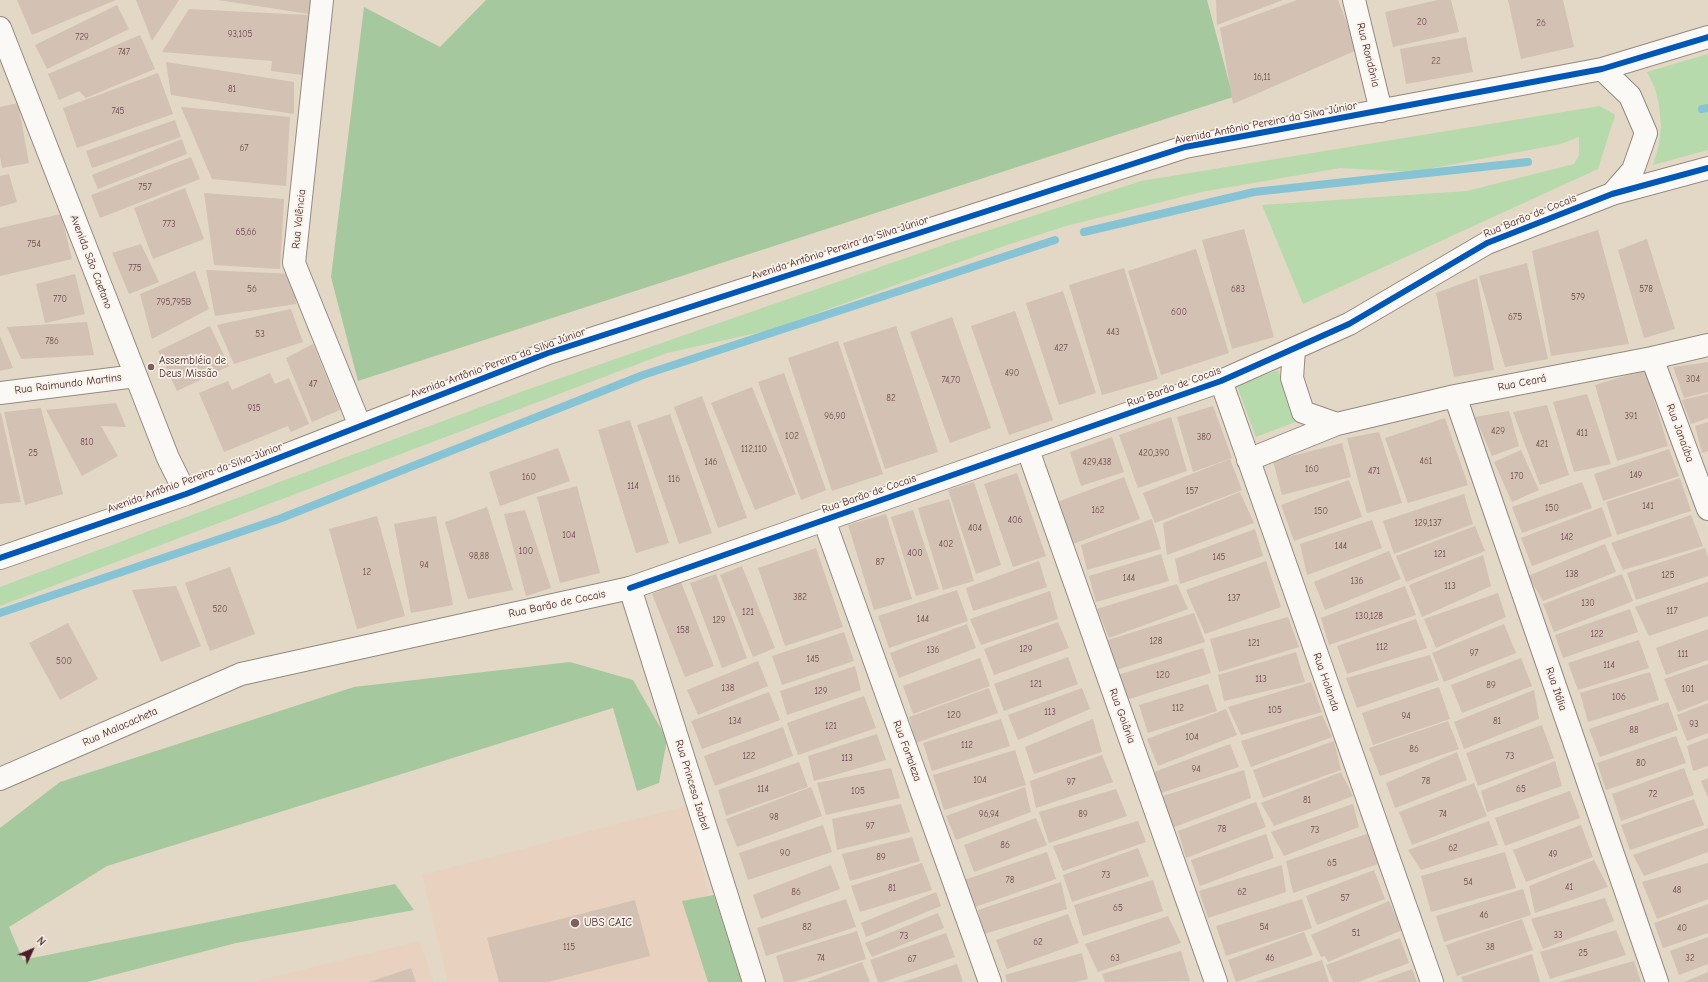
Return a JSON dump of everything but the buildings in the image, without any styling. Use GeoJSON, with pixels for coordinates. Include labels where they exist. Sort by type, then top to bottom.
{"type":"FeatureCollection","features":[{"type":"Feature","properties":{"kind":"street","name":"Rua Valência"},"geometry":{"type":"LineString","coordinates":[[322,0],[294,263],[360,426]]}},
{"type":"Feature","properties":{"kind":"street","name":"Rua Rondônia"},"geometry":{"type":"LineString","coordinates":[[1354,0],[1381,111]]}},
{"type":"Feature","properties":{"kind":"street","name":"Avenida São Caetano"},"geometry":{"type":"LineString","coordinates":[[0,28],[168,458],[186,494]]}},
{"type":"Feature","properties":{"kind":"street","name":"Avenida Antônio Pereira da Silva Júnior"},"geometry":{"type":"LineString","coordinates":[[0,558],[186,494],[548,353],[1185,147],[1602,69],[1708,37]]}},
{"type":"Feature","properties":{"kind":"street"},"geometry":{"type":"LineString","coordinates":[[1602,69],[1630,96],[1646,133],[1633,170],[1612,194]]}},
{"type":"Feature","properties":{"kind":"street","name":"Rua Barão de Cocais"},"geometry":{"type":"LineString","coordinates":[[240,674],[630,588],[1028,450],[1221,381],[1349,324],[1487,243],[1612,194],[1708,168]]}},
{"type":"Feature","properties":{"kind":"street","name":"Rua Ceará"},"geometry":{"type":"LineString","coordinates":[[1248,460],[1337,424],[1455,396],[1652,358],[1708,345]]}},
{"type":"Feature","properties":{"kind":"street"},"geometry":{"type":"LineString","coordinates":[[1294,349],[1292,378],[1303,412],[1337,424]]}},
{"type":"Feature","properties":{"kind":"street","name":"Rua Janaúba"},"geometry":{"type":"LineString","coordinates":[[1652,358],[1708,509]]}},
{"type":"Feature","properties":{"kind":"street","name":"Rua Raimundo Martins"},"geometry":{"type":"LineString","coordinates":[[0,393],[136,376]]}},
{"type":"Feature","properties":{"kind":"street","name":"Rua Holanda"},"geometry":{"type":"LineString","coordinates":[[1221,381],[1432,982]]}},
{"type":"Feature","properties":{"kind":"street","name":"Rua Itália"},"geometry":{"type":"LineString","coordinates":[[1455,396],[1657,982]]}},
{"type":"Feature","properties":{"kind":"street","name":"Rua Goiânia"},"geometry":{"type":"LineString","coordinates":[[1028,450],[1216,982]]}},
{"type":"Feature","properties":{"kind":"street","name":"Rua Fortaleza"},"geometry":{"type":"LineString","coordinates":[[824,520],[990,982]]}},
{"type":"Feature","properties":{"kind":"street","name":"Rua Princesa Isabel"},"geometry":{"type":"LineString","coordinates":[[630,588],[754,982]]}},
{"type":"Feature","properties":{"kind":"street","name":"Rua Malacacheta"},"geometry":{"type":"LineString","coordinates":[[0,780],[240,674]]}},
{"type":"Feature","properties":{"kind":"shaded area","name":"UBS CAIC"},"geometry":{"type":"Polygon","coordinates":[[[686,806],[729,972],[705,976],[707,982],[448,982],[422,875],[686,806]]]}},
{"type":"Feature","properties":{"kind":"shaded area"},"geometry":{"type":"Polygon","coordinates":[[[419,941],[434,982],[252,982],[419,941]]]}},
{"type":"Feature","properties":{"kind":"green space"},"geometry":{"type":"Polygon","coordinates":[[[486,0],[1207,0],[1233,97],[358,381],[331,277],[364,7],[440,47],[486,0]]]}},
{"type":"Feature","properties":{"kind":"green space"},"geometry":{"type":"Polygon","coordinates":[[[1708,54],[1708,150],[1653,165],[1659,145],[1661,126],[1659,105],[1655,88],[1647,72],[1708,54]]]}},
{"type":"Feature","properties":{"kind":"green space"},"geometry":{"type":"Polygon","coordinates":[[[1600,106],[1615,115],[1598,169],[1303,304],[1262,205],[1467,191],[1574,164],[1579,155],[1579,137],[1561,144],[1412,172],[1340,168],[1201,192],[1066,226],[1007,245],[770,330],[667,353],[0,606],[0,587],[529,389],[952,242],[1141,181],[1600,106]]]}},
{"type":"Feature","properties":{"kind":"green space"},"geometry":{"type":"Polygon","coordinates":[[[1278,370],[1298,421],[1256,437],[1237,386],[1278,370]]]}},
{"type":"Feature","properties":{"kind":"green space"},"geometry":{"type":"Polygon","coordinates":[[[570,662],[633,680],[667,739],[659,783],[637,791],[613,708],[107,866],[9,927],[23,960],[395,884],[414,910],[236,943],[87,982],[0,982],[0,828],[60,782],[354,687],[570,662]]]}},
{"type":"Feature","properties":{"kind":"green space"},"geometry":{"type":"Polygon","coordinates":[[[714,895],[742,982],[708,982],[682,901],[714,895]]]}},
{"type":"Feature","properties":{"kind":"waterway"},"geometry":{"type":"LineString","coordinates":[[1702,109],[1708,108]]}},
{"type":"Feature","properties":{"kind":"waterway"},"geometry":{"type":"LineString","coordinates":[[1084,232],[1254,192],[1528,162]]}},
{"type":"Feature","properties":{"kind":"waterway"},"geometry":{"type":"LineString","coordinates":[[0,613],[279,519],[643,375],[1055,240]]}},
{"type":"Feature","properties":{"kind":"cycle path"},"geometry":{"type":"LineString","coordinates":[[0,558],[186,494],[548,353],[1185,147],[1602,69],[1708,37]]}},
{"type":"Feature","properties":{"kind":"cycle path"},"geometry":{"type":"LineString","coordinates":[[630,588],[1221,381],[1349,324],[1487,243],[1612,194],[1708,168]]}},
{"type":"Feature","properties":{"kind":"place","name":"Assembléia de Deus Missão"},"geometry":{"type":"Point","coordinates":[151,367]}},
{"type":"Feature","properties":{"kind":"place","name":"UBS CAIC"},"geometry":{"type":"Point","coordinates":[575,923]}}]}
